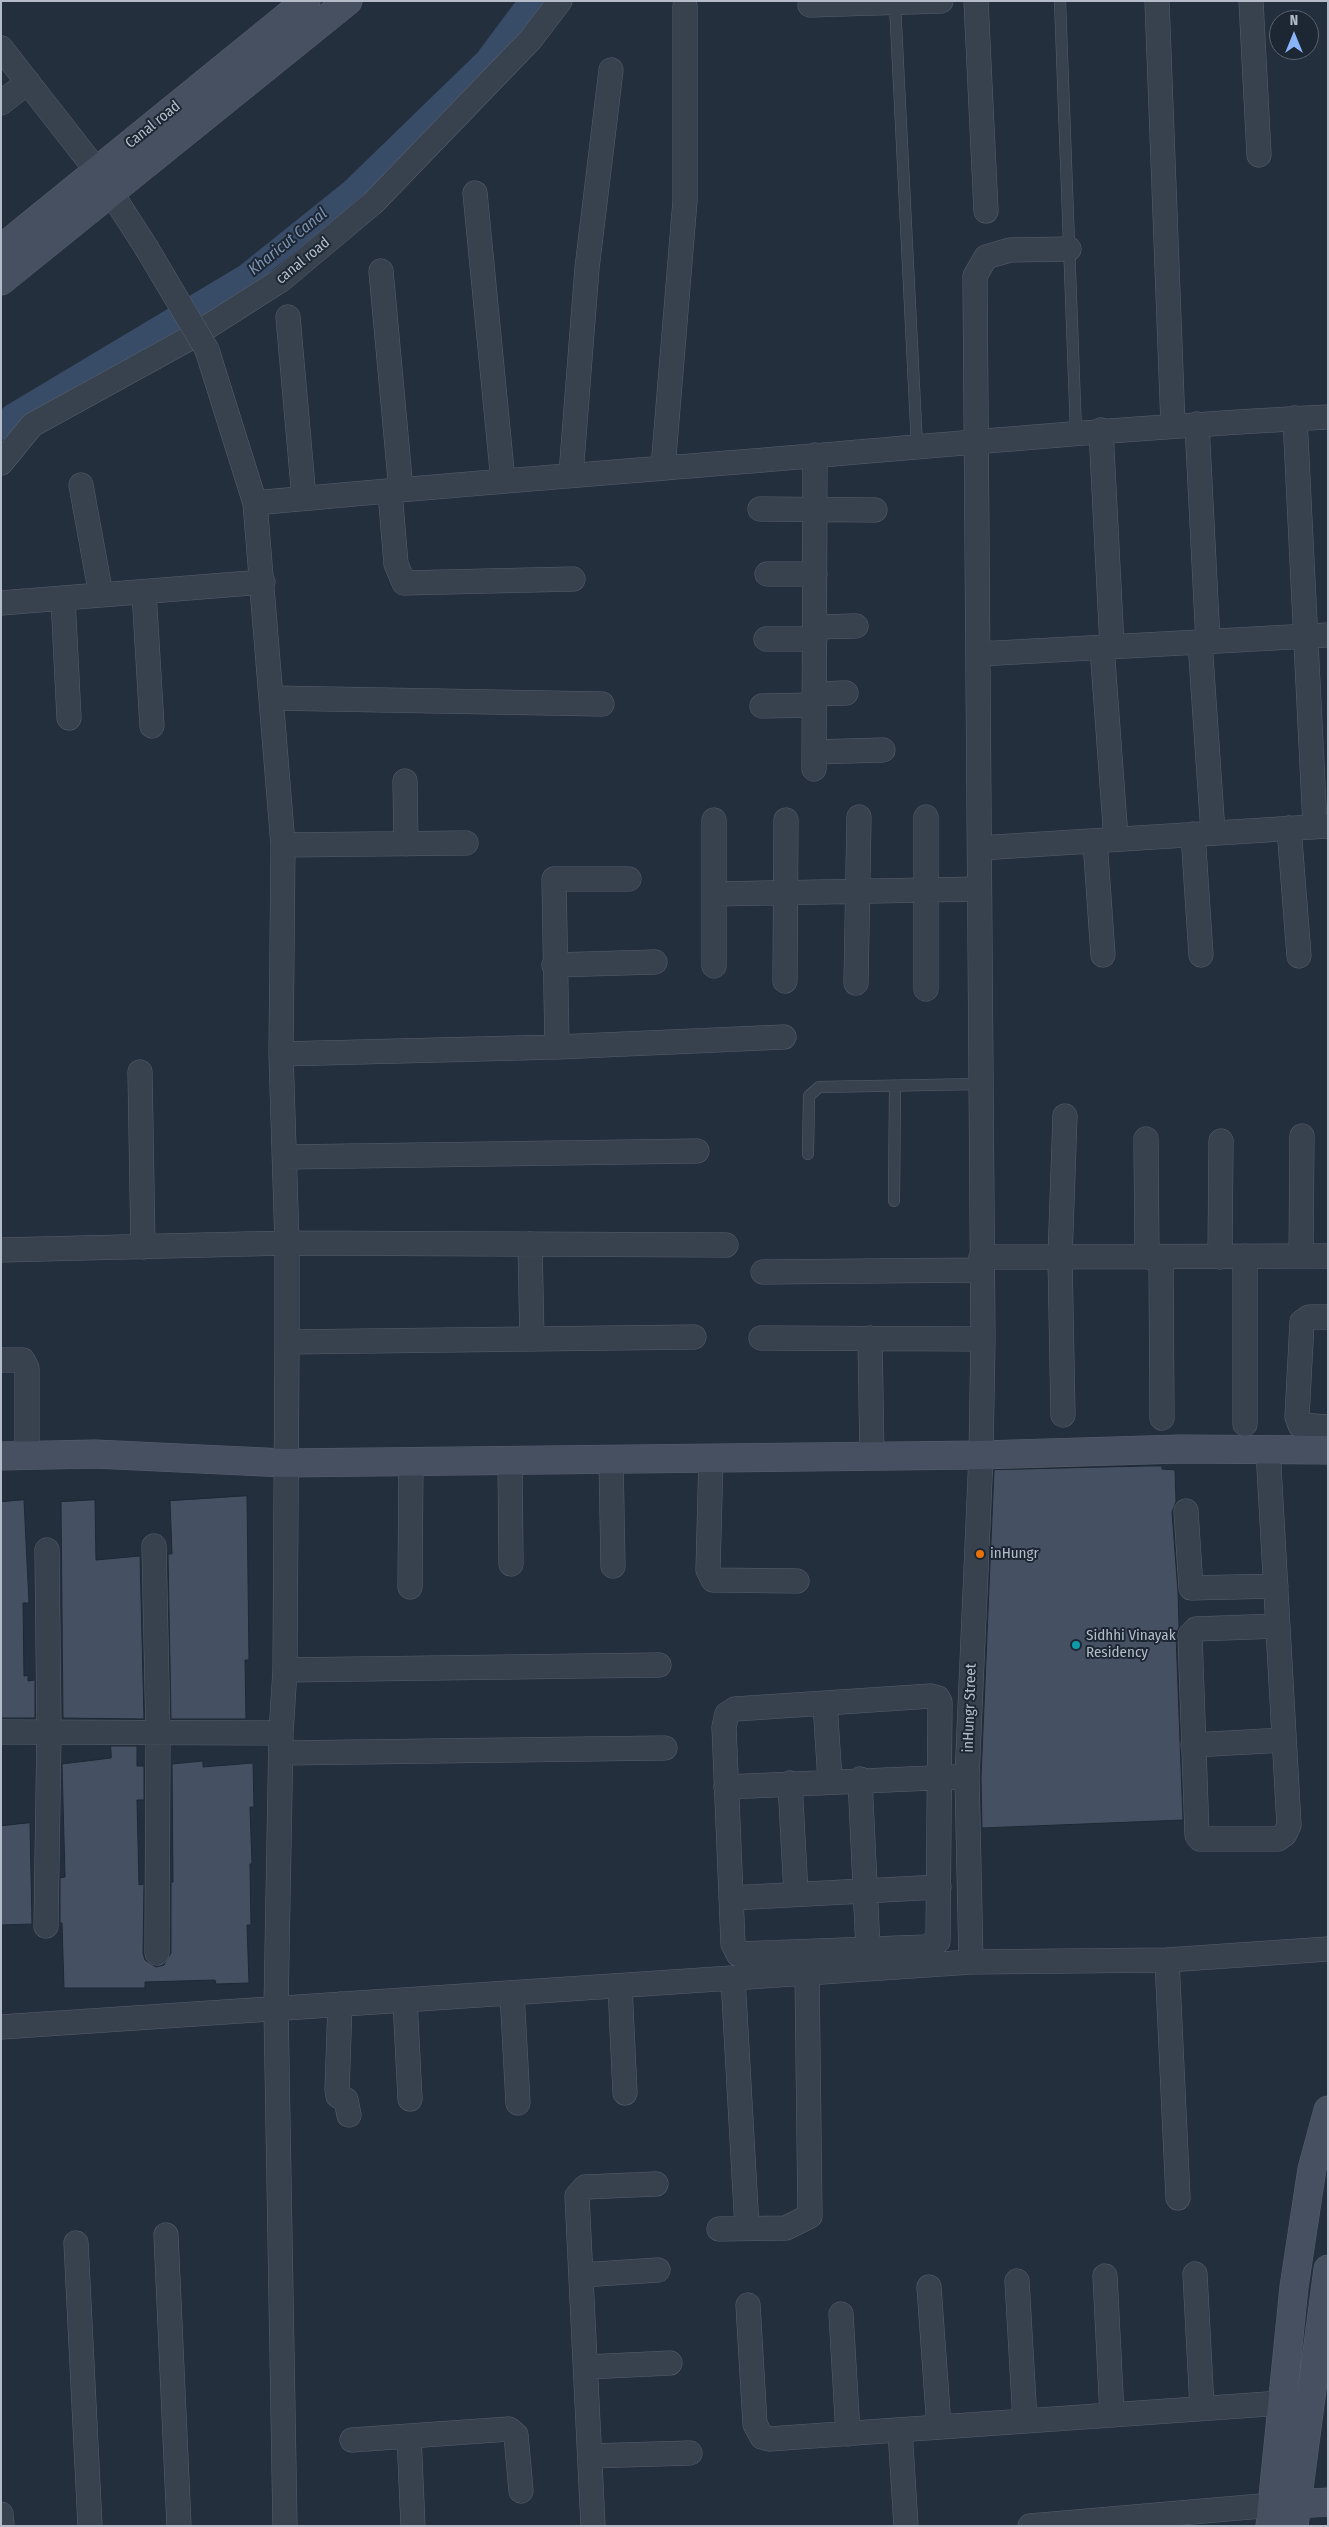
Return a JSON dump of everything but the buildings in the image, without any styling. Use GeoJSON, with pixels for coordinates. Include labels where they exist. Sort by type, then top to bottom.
{"type":"FeatureCollection","features":[{"type":"Feature","properties":{"kind":"street","name":"Canal road"},"geometry":{"type":"LineString","coordinates":[[1,249],[103,181],[306,1]]}},
{"type":"Feature","properties":{"kind":"street"},"geometry":{"type":"LineString","coordinates":[[1,281],[103,181],[348,1]]}},
{"type":"Feature","properties":{"kind":"street","name":"canal road"},"geometry":{"type":"LineString","coordinates":[[1,463],[32,425],[190,338],[281,280],[373,203],[531,39],[560,1]]}},
{"type":"Feature","properties":{"kind":"street"},"geometry":{"type":"LineString","coordinates":[[815,4],[941,1]]}},
{"type":"Feature","properties":{"kind":"street"},"geometry":{"type":"LineString","coordinates":[[976,1],[986,212]]}},
{"type":"Feature","properties":{"kind":"street"},"geometry":{"type":"LineString","coordinates":[[1157,1],[1173,426]]}},
{"type":"Feature","properties":{"kind":"street"},"geometry":{"type":"LineString","coordinates":[[1251,1],[1259,155]]}},
{"type":"Feature","properties":{"kind":"street"},"geometry":{"type":"LineString","coordinates":[[664,468],[685,201],[685,6]]}},
{"type":"Feature","properties":{"kind":"street"},"geometry":{"type":"LineString","coordinates":[[1,48],[103,181],[146,247],[207,350],[256,503],[273,698],[283,845],[281,1054],[287,1243],[287,1342],[285,1670],[281,1743],[276,2008],[285,2526]]}},
{"type":"Feature","properties":{"kind":"street"},"geometry":{"type":"LineString","coordinates":[[571,474],[587,268],[611,70]]}},
{"type":"Feature","properties":{"kind":"street"},"geometry":{"type":"LineString","coordinates":[[1,103],[28,82]]}},
{"type":"Feature","properties":{"kind":"street"},"geometry":{"type":"LineString","coordinates":[[475,193],[502,481]]}},
{"type":"Feature","properties":{"kind":"street","name":"inHungr Street"},"geometry":{"type":"LineString","coordinates":[[971,1962],[967,1777],[981,1455],[983,1339],[975,276],[986,257],[1010,250],[1069,249]]}},
{"type":"Feature","properties":{"kind":"street"},"geometry":{"type":"LineString","coordinates":[[381,271],[396,491],[396,564],[404,583],[573,579]]}},
{"type":"Feature","properties":{"kind":"street"},"geometry":{"type":"LineString","coordinates":[[288,317],[304,498]]}},
{"type":"Feature","properties":{"kind":"street"},"geometry":{"type":"LineString","coordinates":[[256,503],[977,440],[1101,430],[1328,416]]}},
{"type":"Feature","properties":{"kind":"street"},"geometry":{"type":"LineString","coordinates":[[980,848],[1322,826],[1317,635],[1295,418]]}},
{"type":"Feature","properties":{"kind":"street"},"geometry":{"type":"LineString","coordinates":[[1196,424],[1204,642],[1201,955]]}},
{"type":"Feature","properties":{"kind":"street"},"geometry":{"type":"LineString","coordinates":[[1101,430],[1107,646],[1106,840],[1103,955]]}},
{"type":"Feature","properties":{"kind":"street"},"geometry":{"type":"LineString","coordinates":[[815,455],[814,760],[883,750]]}},
{"type":"Feature","properties":{"kind":"street"},"geometry":{"type":"LineString","coordinates":[[80,485],[101,595]]}},
{"type":"Feature","properties":{"kind":"street"},"geometry":{"type":"LineString","coordinates":[[760,510],[875,510]]}},
{"type":"Feature","properties":{"kind":"street"},"geometry":{"type":"LineString","coordinates":[[767,574],[814,574]]}},
{"type":"Feature","properties":{"kind":"street"},"geometry":{"type":"LineString","coordinates":[[1,603],[263,582]]}},
{"type":"Feature","properties":{"kind":"street"},"geometry":{"type":"LineString","coordinates":[[144,592],[152,726]]}},
{"type":"Feature","properties":{"kind":"street"},"geometry":{"type":"LineString","coordinates":[[63,598],[69,718]]}},
{"type":"Feature","properties":{"kind":"street"},"geometry":{"type":"LineString","coordinates":[[766,640],[856,626]]}},
{"type":"Feature","properties":{"kind":"street"},"geometry":{"type":"LineString","coordinates":[[978,654],[1317,635]]}},
{"type":"Feature","properties":{"kind":"street"},"geometry":{"type":"LineString","coordinates":[[762,706],[846,693]]}},
{"type":"Feature","properties":{"kind":"street"},"geometry":{"type":"LineString","coordinates":[[273,698],[602,704]]}},
{"type":"Feature","properties":{"kind":"street"},"geometry":{"type":"LineString","coordinates":[[405,781],[406,844]]}},
{"type":"Feature","properties":{"kind":"street"},"geometry":{"type":"LineString","coordinates":[[856,982],[859,817]]}},
{"type":"Feature","properties":{"kind":"street"},"geometry":{"type":"LineString","coordinates":[[926,817],[926,989]]}},
{"type":"Feature","properties":{"kind":"street"},"geometry":{"type":"LineString","coordinates":[[714,820],[714,966]]}},
{"type":"Feature","properties":{"kind":"street"},"geometry":{"type":"LineString","coordinates":[[785,981],[786,820]]}},
{"type":"Feature","properties":{"kind":"street"},"geometry":{"type":"LineString","coordinates":[[1290,828],[1299,956]]}},
{"type":"Feature","properties":{"kind":"street"},"geometry":{"type":"LineString","coordinates":[[283,845],[466,843]]}},
{"type":"Feature","properties":{"kind":"street"},"geometry":{"type":"LineString","coordinates":[[556,1048],[554,880],[629,879]]}},
{"type":"Feature","properties":{"kind":"street"},"geometry":{"type":"LineString","coordinates":[[715,894],[979,889]]}},
{"type":"Feature","properties":{"kind":"street"},"geometry":{"type":"LineString","coordinates":[[554,965],[655,962]]}},
{"type":"Feature","properties":{"kind":"street"},"geometry":{"type":"LineString","coordinates":[[281,1054],[556,1048],[784,1037]]}},
{"type":"Feature","properties":{"kind":"street"},"geometry":{"type":"LineString","coordinates":[[140,1072],[143,1246]]}},
{"type":"Feature","properties":{"kind":"street"},"geometry":{"type":"LineString","coordinates":[[1063,1415],[1060,1258],[1065,1116]]}},
{"type":"Feature","properties":{"kind":"street"},"geometry":{"type":"LineString","coordinates":[[1301,1256],[1302,1136]]}},
{"type":"Feature","properties":{"kind":"street"},"geometry":{"type":"LineString","coordinates":[[1146,1140],[1162,1418]]}},
{"type":"Feature","properties":{"kind":"street"},"geometry":{"type":"LineString","coordinates":[[1220,1256],[1222,1141]]}},
{"type":"Feature","properties":{"kind":"street"},"geometry":{"type":"LineString","coordinates":[[284,1157],[697,1151]]}},
{"type":"Feature","properties":{"kind":"street"},"geometry":{"type":"LineString","coordinates":[[1,1250],[287,1243],[726,1245]]}},
{"type":"Feature","properties":{"kind":"street"},"geometry":{"type":"LineString","coordinates":[[530,1244],[532,1339]]}},
{"type":"Feature","properties":{"kind":"street"},"geometry":{"type":"LineString","coordinates":[[1245,1256],[1245,1424]]}},
{"type":"Feature","properties":{"kind":"street"},"geometry":{"type":"LineString","coordinates":[[763,1272],[982,1264],[1060,1258],[1328,1256]]}},
{"type":"Feature","properties":{"kind":"street"},"geometry":{"type":"LineString","coordinates":[[1328,1317],[1309,1317],[1302,1322],[1297,1417],[1300,1424],[1328,1427]]}},
{"type":"Feature","properties":{"kind":"street"},"geometry":{"type":"LineString","coordinates":[[287,1342],[694,1337]]}},
{"type":"Feature","properties":{"kind":"street"},"geometry":{"type":"LineString","coordinates":[[761,1338],[983,1339]]}},
{"type":"Feature","properties":{"kind":"street"},"geometry":{"type":"LineString","coordinates":[[870,1338],[872,1456]]}},
{"type":"Feature","properties":{"kind":"street"},"geometry":{"type":"LineString","coordinates":[[1,1360],[23,1360],[26,1368],[14,1456],[95,1454],[285,1463],[411,1460],[981,1455],[1180,1448],[1328,1450]]}},
{"type":"Feature","properties":{"kind":"street"},"geometry":{"type":"LineString","coordinates":[[1268,1449],[1276,1586],[1289,1825],[1285,1834],[1278,1839],[1200,1839],[1197,1835],[1193,1745],[1189,1640],[1192,1631],[1278,1626]]}},
{"type":"Feature","properties":{"kind":"street"},"geometry":{"type":"LineString","coordinates":[[711,1457],[708,1570],[713,1580],[797,1581]]}},
{"type":"Feature","properties":{"kind":"street"},"geometry":{"type":"LineString","coordinates":[[611,1458],[613,1566]]}},
{"type":"Feature","properties":{"kind":"street"},"geometry":{"type":"LineString","coordinates":[[410,1587],[411,1460]]}},
{"type":"Feature","properties":{"kind":"street"},"geometry":{"type":"LineString","coordinates":[[510,1460],[511,1564]]}},
{"type":"Feature","properties":{"kind":"street"},"geometry":{"type":"LineString","coordinates":[[1186,1511],[1191,1588],[1276,1586]]}},
{"type":"Feature","properties":{"kind":"street"},"geometry":{"type":"LineString","coordinates":[[154,1546],[158,1732],[157,1953]]}},
{"type":"Feature","properties":{"kind":"street"},"geometry":{"type":"LineString","coordinates":[[46,1926],[49,1732],[47,1550]]}},
{"type":"Feature","properties":{"kind":"street"},"geometry":{"type":"LineString","coordinates":[[285,1670],[659,1665]]}},
{"type":"Feature","properties":{"kind":"street"},"geometry":{"type":"LineString","coordinates":[[931,1696],[938,1698],[938,1941],[924,1947],[738,1954],[733,1944],[724,1727],[727,1714],[735,1709],[826,1703],[931,1696]]}},
{"type":"Feature","properties":{"kind":"street"},"geometry":{"type":"LineString","coordinates":[[826,1703],[830,1781]]}},
{"type":"Feature","properties":{"kind":"street"},"geometry":{"type":"LineString","coordinates":[[1,1732],[158,1732],[281,1743],[665,1748]]}},
{"type":"Feature","properties":{"kind":"street"},"geometry":{"type":"LineString","coordinates":[[1193,1745],[1284,1740]]}},
{"type":"Feature","properties":{"kind":"street"},"geometry":{"type":"LineString","coordinates":[[726,1787],[860,1779],[967,1777]]}},
{"type":"Feature","properties":{"kind":"street"},"geometry":{"type":"LineString","coordinates":[[860,1779],[868,1949]]}},
{"type":"Feature","properties":{"kind":"street"},"geometry":{"type":"LineString","coordinates":[[790,1783],[796,1894]]}},
{"type":"Feature","properties":{"kind":"street"},"geometry":{"type":"LineString","coordinates":[[731,1898],[939,1886]]}},
{"type":"Feature","properties":{"kind":"street"},"geometry":{"type":"LineString","coordinates":[[1,2027],[971,1962],[1167,1960],[1328,1949]]}},
{"type":"Feature","properties":{"kind":"street"},"geometry":{"type":"LineString","coordinates":[[1167,1960],[1178,2198]]}},
{"type":"Feature","properties":{"kind":"street"},"geometry":{"type":"LineString","coordinates":[[719,2229],[789,2228],[810,2216],[807,1973]]}},
{"type":"Feature","properties":{"kind":"street"},"geometry":{"type":"LineString","coordinates":[[733,1978],[746,2228]]}},
{"type":"Feature","properties":{"kind":"street"},"geometry":{"type":"LineString","coordinates":[[620,1986],[625,2093]]}},
{"type":"Feature","properties":{"kind":"street"},"geometry":{"type":"LineString","coordinates":[[512,1993],[518,2103]]}},
{"type":"Feature","properties":{"kind":"street"},"geometry":{"type":"LineString","coordinates":[[405,2000],[410,2099]]}},
{"type":"Feature","properties":{"kind":"street"},"geometry":{"type":"LineString","coordinates":[[340,2004],[337,2090],[338,2096],[346,2100],[350,2116]]}},
{"type":"Feature","properties":{"kind":"street"},"geometry":{"type":"LineString","coordinates":[[1283,2515],[1282,2403],[1294,2287],[1312,2169],[1328,2110]]}},
{"type":"Feature","properties":{"kind":"street"},"geometry":{"type":"LineString","coordinates":[[594,2526],[577,2203],[580,2190],[585,2188],[656,2184]]}},
{"type":"Feature","properties":{"kind":"street"},"geometry":{"type":"LineString","coordinates":[[166,2235],[179,2526]]}},
{"type":"Feature","properties":{"kind":"street"},"geometry":{"type":"LineString","coordinates":[[76,2243],[90,2526]]}},
{"type":"Feature","properties":{"kind":"street"},"geometry":{"type":"LineString","coordinates":[[1283,2515],[1328,2269]]}},
{"type":"Feature","properties":{"kind":"street"},"geometry":{"type":"LineString","coordinates":[[582,2275],[658,2270]]}},
{"type":"Feature","properties":{"kind":"street"},"geometry":{"type":"LineString","coordinates":[[1195,2274],[1202,2408]]}},
{"type":"Feature","properties":{"kind":"street"},"geometry":{"type":"LineString","coordinates":[[1105,2276],[1112,2415]]}},
{"type":"Feature","properties":{"kind":"street"},"geometry":{"type":"LineString","coordinates":[[1017,2281],[1025,2421]]}},
{"type":"Feature","properties":{"kind":"street"},"geometry":{"type":"LineString","coordinates":[[929,2287],[939,2427]]}},
{"type":"Feature","properties":{"kind":"street"},"geometry":{"type":"LineString","coordinates":[[748,2305],[755,2424],[762,2437],[769,2439],[1282,2403]]}},
{"type":"Feature","properties":{"kind":"street"},"geometry":{"type":"LineString","coordinates":[[841,2314],[848,2434]]}},
{"type":"Feature","properties":{"kind":"street"},"geometry":{"type":"LineString","coordinates":[[587,2367],[670,2362]]}},
{"type":"Feature","properties":{"kind":"street"},"geometry":{"type":"LineString","coordinates":[[352,2440],[509,2429],[516,2435],[521,2491]]}},
{"type":"Feature","properties":{"kind":"street"},"geometry":{"type":"LineString","coordinates":[[900,2430],[906,2526]]}},
{"type":"Feature","properties":{"kind":"street"},"geometry":{"type":"LineString","coordinates":[[409,2436],[413,2526]]}},
{"type":"Feature","properties":{"kind":"street"},"geometry":{"type":"LineString","coordinates":[[590,2456],[690,2453]]}},
{"type":"Feature","properties":{"kind":"street"},"geometry":{"type":"LineString","coordinates":[[1036,2526],[1283,2515],[1328,2502]]}},
{"type":"Feature","properties":{"kind":"street"},"geometry":{"type":"LineString","coordinates":[[1,2514],[2,2526]]}},
{"type":"Feature","properties":{"kind":"lane"},"geometry":{"type":"LineString","coordinates":[[1060,1],[1076,432]]}},
{"type":"Feature","properties":{"kind":"lane"},"geometry":{"type":"LineString","coordinates":[[895,3],[917,446]]}},
{"type":"Feature","properties":{"kind":"lane"},"geometry":{"type":"LineString","coordinates":[[808,1154],[809,1096],[819,1087],[980,1084]]}},
{"type":"Feature","properties":{"kind":"lane"},"geometry":{"type":"LineString","coordinates":[[894,1201],[895,1086]]}},
{"type":"Feature","properties":{"kind":"waterway","name":"Kharicut Canal"},"geometry":{"type":"LineString","coordinates":[[1,428],[12,416],[246,276],[352,191],[487,60],[531,1]]}},
{"type":"Feature","properties":{"kind":"place","name":"inHungr"},"geometry":{"type":"Point","coordinates":[980,1554]}},
{"type":"Feature","properties":{"kind":"place","name":"Sidhhi Vinayak Residency"},"geometry":{"type":"Point","coordinates":[1076,1645]}}]}
